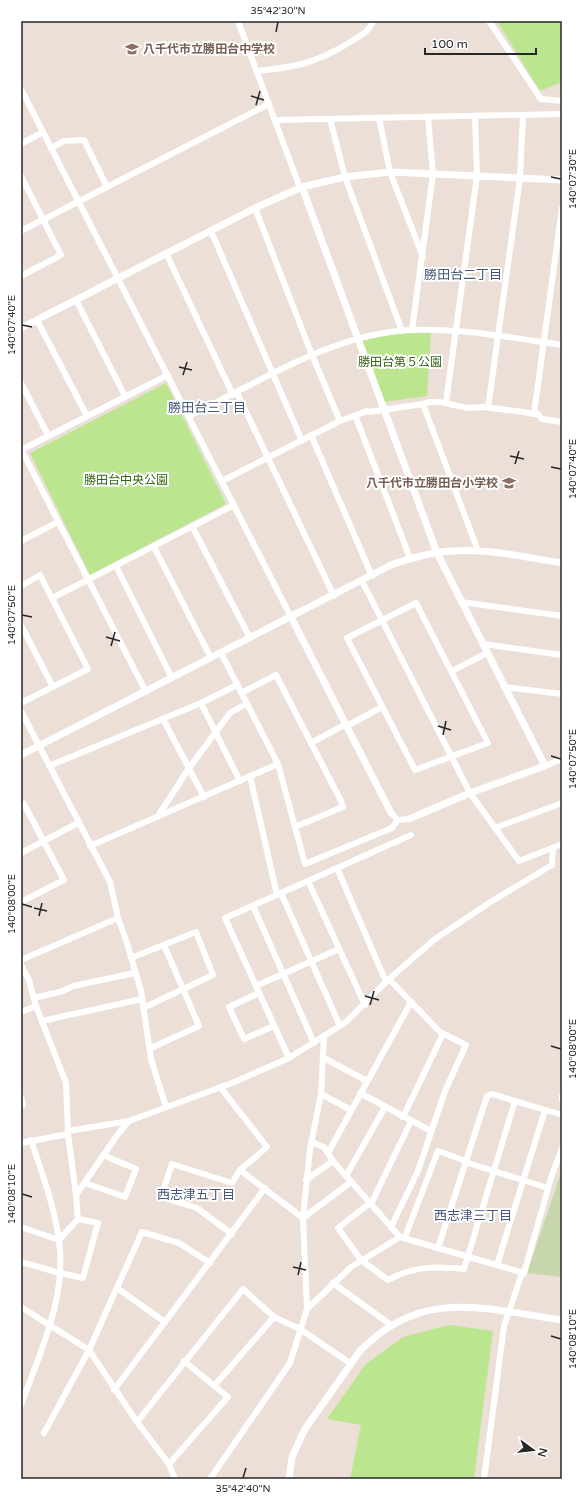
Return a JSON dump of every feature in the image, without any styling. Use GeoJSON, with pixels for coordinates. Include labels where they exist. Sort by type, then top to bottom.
{"type":"FeatureCollection","features":[{"type":"Feature","properties":{"kind":"street"},"geometry":{"type":"LineString","coordinates":[[238,21],[437,553],[545,766]]}},
{"type":"Feature","properties":{"kind":"street"},"geometry":{"type":"LineString","coordinates":[[256,71],[285,68],[325,58],[366,32],[373,21]]}},
{"type":"Feature","properties":{"kind":"street"},"geometry":{"type":"LineString","coordinates":[[489,21],[541,99],[562,101]]}},
{"type":"Feature","properties":{"kind":"street"},"geometry":{"type":"LineString","coordinates":[[21,89],[346,725],[392,813],[398,820]]}},
{"type":"Feature","properties":{"kind":"street"},"geometry":{"type":"LineString","coordinates":[[21,231],[269,104]]}},
{"type":"Feature","properties":{"kind":"street"},"geometry":{"type":"LineString","coordinates":[[275,120],[562,114]]}},
{"type":"Feature","properties":{"kind":"street"},"geometry":{"type":"LineString","coordinates":[[488,408],[520,178],[523,115]]}},
{"type":"Feature","properties":{"kind":"street"},"geometry":{"type":"LineString","coordinates":[[446,402],[477,176],[475,116]]}},
{"type":"Feature","properties":{"kind":"street"},"geometry":{"type":"LineString","coordinates":[[412,330],[423,258],[433,174],[428,117]]}},
{"type":"Feature","properties":{"kind":"street"},"geometry":{"type":"LineString","coordinates":[[379,118],[390,172],[423,258]]}},
{"type":"Feature","properties":{"kind":"street"},"geometry":{"type":"LineString","coordinates":[[330,119],[345,177],[402,331]]}},
{"type":"Feature","properties":{"kind":"street"},"geometry":{"type":"LineString","coordinates":[[21,144],[43,132]]}},
{"type":"Feature","properties":{"kind":"street"},"geometry":{"type":"LineString","coordinates":[[51,148],[64,141],[84,140],[107,188]]}},
{"type":"Feature","properties":{"kind":"street"},"geometry":{"type":"LineString","coordinates":[[21,328],[255,208],[301,188],[345,177],[390,172],[562,180]]}},
{"type":"Feature","properties":{"kind":"street"},"geometry":{"type":"LineString","coordinates":[[21,176],[24,187],[44,220],[61,255],[21,276]]}},
{"type":"Feature","properties":{"kind":"street"},"geometry":{"type":"LineString","coordinates":[[255,208],[340,421]]}},
{"type":"Feature","properties":{"kind":"street"},"geometry":{"type":"LineString","coordinates":[[534,414],[562,208]]}},
{"type":"Feature","properties":{"kind":"street"},"geometry":{"type":"LineString","coordinates":[[211,231],[302,441]]}},
{"type":"Feature","properties":{"kind":"street"},"geometry":{"type":"LineString","coordinates":[[166,253],[235,394],[269,458],[334,596]]}},
{"type":"Feature","properties":{"kind":"street"},"geometry":{"type":"LineString","coordinates":[[76,300],[125,396]]}},
{"type":"Feature","properties":{"kind":"street"},"geometry":{"type":"LineString","coordinates":[[37,320],[87,416]]}},
{"type":"Feature","properties":{"kind":"street"},"geometry":{"type":"LineString","coordinates":[[189,416],[312,354],[358,339],[412,330],[456,331],[562,345]]}},
{"type":"Feature","properties":{"kind":"street"},"geometry":{"type":"LineString","coordinates":[[146,692],[21,449],[168,375]]}},
{"type":"Feature","properties":{"kind":"street"},"geometry":{"type":"LineString","coordinates":[[21,383],[48,435]]}},
{"type":"Feature","properties":{"kind":"street"},"geometry":{"type":"LineString","coordinates":[[222,481],[340,421],[366,411],[369,412],[429,402],[446,402],[450,405],[471,408],[488,408],[538,414],[542,419],[562,422]]}},
{"type":"Feature","properties":{"kind":"street"},"geometry":{"type":"LineString","coordinates":[[422,404],[478,551]]}},
{"type":"Feature","properties":{"kind":"street"},"geometry":{"type":"LineString","coordinates":[[355,415],[410,558]]}},
{"type":"Feature","properties":{"kind":"street"},"geometry":{"type":"LineString","coordinates":[[312,436],[372,576]]}},
{"type":"Feature","properties":{"kind":"street"},"geometry":{"type":"LineString","coordinates":[[52,598],[234,506]]}},
{"type":"Feature","properties":{"kind":"street"},"geometry":{"type":"LineString","coordinates":[[21,541],[58,522]]}},
{"type":"Feature","properties":{"kind":"street"},"geometry":{"type":"LineString","coordinates":[[192,528],[250,638]]}},
{"type":"Feature","properties":{"kind":"street"},"geometry":{"type":"LineString","coordinates":[[154,547],[211,658]]}},
{"type":"Feature","properties":{"kind":"street"},"geometry":{"type":"LineString","coordinates":[[21,755],[334,596],[390,565],[410,558],[437,553],[478,551],[562,563]]}},
{"type":"Feature","properties":{"kind":"street"},"geometry":{"type":"LineString","coordinates":[[116,566],[172,678]]}},
{"type":"Feature","properties":{"kind":"street"},"geometry":{"type":"LineString","coordinates":[[21,586],[40,576],[88,669],[21,704]]}},
{"type":"Feature","properties":{"kind":"street"},"geometry":{"type":"LineString","coordinates":[[362,581],[470,793],[519,861],[562,844]]}},
{"type":"Feature","properties":{"kind":"street"},"geometry":{"type":"LineString","coordinates":[[461,602],[562,616]]}},
{"type":"Feature","properties":{"kind":"street"},"geometry":{"type":"LineString","coordinates":[[416,603],[452,671],[488,743],[415,770],[347,638],[416,603]]}},
{"type":"Feature","properties":{"kind":"street"},"geometry":{"type":"LineString","coordinates":[[21,625],[53,687]]}},
{"type":"Feature","properties":{"kind":"street"},"geometry":{"type":"LineString","coordinates":[[483,644],[562,655]]}},
{"type":"Feature","properties":{"kind":"street"},"geometry":{"type":"LineString","coordinates":[[221,653],[278,764],[305,864],[392,828],[398,820],[409,819],[470,793],[562,759]]}},
{"type":"Feature","properties":{"kind":"street"},"geometry":{"type":"LineString","coordinates":[[452,671],[487,653]]}},
{"type":"Feature","properties":{"kind":"street"},"geometry":{"type":"LineString","coordinates":[[241,693],[276,675],[343,807],[295,827]]}},
{"type":"Feature","properties":{"kind":"street"},"geometry":{"type":"LineString","coordinates":[[49,766],[201,703],[237,685]]}},
{"type":"Feature","properties":{"kind":"street"},"geometry":{"type":"LineString","coordinates":[[504,687],[562,694]]}},
{"type":"Feature","properties":{"kind":"street"},"geometry":{"type":"LineString","coordinates":[[201,703],[240,781]]}},
{"type":"Feature","properties":{"kind":"street"},"geometry":{"type":"LineString","coordinates":[[158,816],[189,768],[230,713],[246,704]]}},
{"type":"Feature","properties":{"kind":"street"},"geometry":{"type":"LineString","coordinates":[[311,743],[382,707]]}},
{"type":"Feature","properties":{"kind":"street"},"geometry":{"type":"LineString","coordinates":[[21,711],[110,882],[118,918],[142,999],[151,1048],[151,1059],[166,1108]]}},
{"type":"Feature","properties":{"kind":"street"},"geometry":{"type":"LineString","coordinates":[[162,719],[204,797]]}},
{"type":"Feature","properties":{"kind":"street"},"geometry":{"type":"LineString","coordinates":[[90,846],[278,764]]}},
{"type":"Feature","properties":{"kind":"street"},"geometry":{"type":"LineString","coordinates":[[250,776],[279,894],[340,1026]]}},
{"type":"Feature","properties":{"kind":"street"},"geometry":{"type":"LineString","coordinates":[[495,828],[562,803]]}},
{"type":"Feature","properties":{"kind":"street"},"geometry":{"type":"LineString","coordinates":[[21,806],[24,804],[64,880],[21,902]]}},
{"type":"Feature","properties":{"kind":"street"},"geometry":{"type":"LineString","coordinates":[[21,854],[78,823]]}},
{"type":"Feature","properties":{"kind":"street"},"geometry":{"type":"LineString","coordinates":[[289,1058],[226,918],[411,835]]}},
{"type":"Feature","properties":{"kind":"street"},"geometry":{"type":"LineString","coordinates":[[21,1143],[68,1132],[129,1121],[220,1087],[289,1058],[324,1038],[340,1026],[365,1005],[388,981],[435,939],[492,901],[552,865],[553,848]]}},
{"type":"Feature","properties":{"kind":"street"},"geometry":{"type":"LineString","coordinates":[[337,868],[388,981],[443,1034],[466,1045],[445,1091],[418,1170],[391,1227]]}},
{"type":"Feature","properties":{"kind":"street"},"geometry":{"type":"LineString","coordinates":[[308,881],[365,1005]]}},
{"type":"Feature","properties":{"kind":"street"},"geometry":{"type":"LineString","coordinates":[[254,906],[314,1043]]}},
{"type":"Feature","properties":{"kind":"street"},"geometry":{"type":"LineString","coordinates":[[21,960],[118,918]]}},
{"type":"Feature","properties":{"kind":"street"},"geometry":{"type":"LineString","coordinates":[[131,958],[196,932],[213,975],[143,1008]]}},
{"type":"Feature","properties":{"kind":"street"},"geometry":{"type":"LineString","coordinates":[[151,1048],[199,1026],[182,990],[164,945]]}},
{"type":"Feature","properties":{"kind":"street"},"geometry":{"type":"LineString","coordinates":[[256,986],[339,949]]}},
{"type":"Feature","properties":{"kind":"street"},"geometry":{"type":"LineString","coordinates":[[21,965],[29,980],[36,1006],[66,1083],[68,1132],[78,1219],[59,1240]]}},
{"type":"Feature","properties":{"kind":"street"},"geometry":{"type":"LineString","coordinates":[[34,998],[63,991],[73,986],[135,973]]}},
{"type":"Feature","properties":{"kind":"street"},"geometry":{"type":"LineString","coordinates":[[259,993],[229,1006],[238,1026],[244,1039],[274,1026]]}},
{"type":"Feature","properties":{"kind":"street"},"geometry":{"type":"LineString","coordinates":[[42,1021],[142,999]]}},
{"type":"Feature","properties":{"kind":"street"},"geometry":{"type":"LineString","coordinates":[[328,1153],[411,1002]]}},
{"type":"Feature","properties":{"kind":"street"},"geometry":{"type":"LineString","coordinates":[[21,1012],[36,1006]]}},
{"type":"Feature","properties":{"kind":"street"},"geometry":{"type":"LineString","coordinates":[[403,1117],[443,1034]]}},
{"type":"Feature","properties":{"kind":"street"},"geometry":{"type":"LineString","coordinates":[[210,1479],[290,1363],[306,1309],[303,1218],[311,1142],[321,1094],[324,1038]]}},
{"type":"Feature","properties":{"kind":"street"},"geometry":{"type":"LineString","coordinates":[[324,1058],[367,1081]]}},
{"type":"Feature","properties":{"kind":"street"},"geometry":{"type":"LineString","coordinates":[[220,1087],[267,1147],[240,1170],[232,1183],[172,1164],[161,1197],[197,1208],[232,1234]]}},
{"type":"Feature","properties":{"kind":"street"},"geometry":{"type":"LineString","coordinates":[[360,1093],[431,1131]]}},
{"type":"Feature","properties":{"kind":"street"},"geometry":{"type":"LineString","coordinates":[[321,1094],[351,1110]]}},
{"type":"Feature","properties":{"kind":"street"},"geometry":{"type":"LineString","coordinates":[[438,1248],[487,1096],[492,1094],[562,1115]]}},
{"type":"Feature","properties":{"kind":"street"},"geometry":{"type":"LineString","coordinates":[[21,1097],[23,1105],[21,1105]]}},
{"type":"Feature","properties":{"kind":"street"},"geometry":{"type":"LineString","coordinates":[[411,1121],[371,1204],[338,1228],[362,1260],[388,1280],[404,1272],[437,1266],[464,1269],[515,1101]]}},
{"type":"Feature","properties":{"kind":"street"},"geometry":{"type":"LineString","coordinates":[[346,1176],[385,1107]]}},
{"type":"Feature","properties":{"kind":"street"},"geometry":{"type":"LineString","coordinates":[[497,1265],[544,1110]]}},
{"type":"Feature","properties":{"kind":"street"},"geometry":{"type":"LineString","coordinates":[[76,1195],[103,1155],[129,1121]]}},
{"type":"Feature","properties":{"kind":"street"},"geometry":{"type":"LineString","coordinates":[[21,1405],[55,1309],[60,1273],[59,1240],[52,1201],[31,1140]]}},
{"type":"Feature","properties":{"kind":"street"},"geometry":{"type":"LineString","coordinates":[[311,1142],[324,1147],[332,1160],[351,1182],[391,1227],[403,1237],[524,1273]]}},
{"type":"Feature","properties":{"kind":"street"},"geometry":{"type":"LineString","coordinates":[[484,1479],[504,1326],[521,1276],[524,1273],[548,1188],[562,1148]]}},
{"type":"Feature","properties":{"kind":"street"},"geometry":{"type":"LineString","coordinates":[[306,1309],[333,1283],[362,1260],[403,1237],[438,1152],[548,1188]]}},
{"type":"Feature","properties":{"kind":"street"},"geometry":{"type":"LineString","coordinates":[[85,1183],[125,1197],[136,1169],[103,1155]]}},
{"type":"Feature","properties":{"kind":"street"},"geometry":{"type":"LineString","coordinates":[[306,1180],[332,1160]]}},
{"type":"Feature","properties":{"kind":"street"},"geometry":{"type":"LineString","coordinates":[[240,1170],[303,1218]]}},
{"type":"Feature","properties":{"kind":"street"},"geometry":{"type":"LineString","coordinates":[[303,1218],[351,1182]]}},
{"type":"Feature","properties":{"kind":"street"},"geometry":{"type":"LineString","coordinates":[[114,1390],[265,1188]]}},
{"type":"Feature","properties":{"kind":"street"},"geometry":{"type":"LineString","coordinates":[[21,1262],[82,1278],[98,1223],[78,1219]]}},
{"type":"Feature","properties":{"kind":"street"},"geometry":{"type":"LineString","coordinates":[[21,1227],[59,1240]]}},
{"type":"Feature","properties":{"kind":"street"},"geometry":{"type":"LineString","coordinates":[[44,1433],[89,1350],[142,1232],[179,1243],[210,1263]]}},
{"type":"Feature","properties":{"kind":"street"},"geometry":{"type":"LineString","coordinates":[[333,1283],[390,1326]]}},
{"type":"Feature","properties":{"kind":"street"},"geometry":{"type":"LineString","coordinates":[[117,1288],[165,1322]]}},
{"type":"Feature","properties":{"kind":"street"},"geometry":{"type":"LineString","coordinates":[[137,1422],[184,1361],[243,1289],[274,1317],[300,1329],[350,1363]]}},
{"type":"Feature","properties":{"kind":"street"},"geometry":{"type":"LineString","coordinates":[[21,1307],[89,1350],[114,1390],[169,1464],[175,1479]]}},
{"type":"Feature","properties":{"kind":"street"},"geometry":{"type":"LineString","coordinates":[[288,1479],[292,1457],[304,1429],[350,1363],[370,1341],[390,1326],[413,1315],[436,1308],[470,1308],[562,1320]]}},
{"type":"Feature","properties":{"kind":"street"},"geometry":{"type":"LineString","coordinates":[[214,1386],[274,1317]]}},
{"type":"Feature","properties":{"kind":"street"},"geometry":{"type":"LineString","coordinates":[[169,1464],[228,1397],[184,1361]]}},
{"type":"Feature","properties":{"kind":"green space"},"geometry":{"type":"Polygon","coordinates":[[[497,21],[562,21],[562,82],[540,91],[497,21]]]}},
{"type":"Feature","properties":{"kind":"green space","name":"勝田台第５公園"},"geometry":{"type":"Polygon","coordinates":[[[403,332],[431,333],[427,396],[384,402],[360,341],[403,332]]]}},
{"type":"Feature","properties":{"kind":"green space","name":"勝田台中央公園"},"geometry":{"type":"Polygon","coordinates":[[[166,383],[226,504],[90,575],[30,453],[166,383]]]}},
{"type":"Feature","properties":{"kind":"green space"},"geometry":{"type":"Polygon","coordinates":[[[562,1170],[562,1277],[527,1273],[562,1170]]]}},
{"type":"Feature","properties":{"kind":"green space"},"geometry":{"type":"Polygon","coordinates":[[[449,1325],[493,1331],[474,1479],[350,1479],[361,1425],[327,1419],[365,1365],[403,1337],[449,1325]]]}},
{"type":"Feature","properties":{"kind":"place","name":"八千代市立勝田台中学校"},"geometry":{"type":"Point","coordinates":[132,49]}},
{"type":"Feature","properties":{"kind":"place","name":"八千代市立勝田台小学校"},"geometry":{"type":"Point","coordinates":[509,483]}},
{"type":"Feature","properties":{"kind":"district","name":"勝田台二丁目"},"geometry":{"type":"Point","coordinates":[463,275]}},
{"type":"Feature","properties":{"kind":"district","name":"勝田台三丁目"},"geometry":{"type":"Point","coordinates":[207,408]}},
{"type":"Feature","properties":{"kind":"district","name":"西志津五丁目"},"geometry":{"type":"Point","coordinates":[196,1195]}},
{"type":"Feature","properties":{"kind":"district","name":"西志津三丁目"},"geometry":{"type":"Point","coordinates":[473,1216]}}]}
